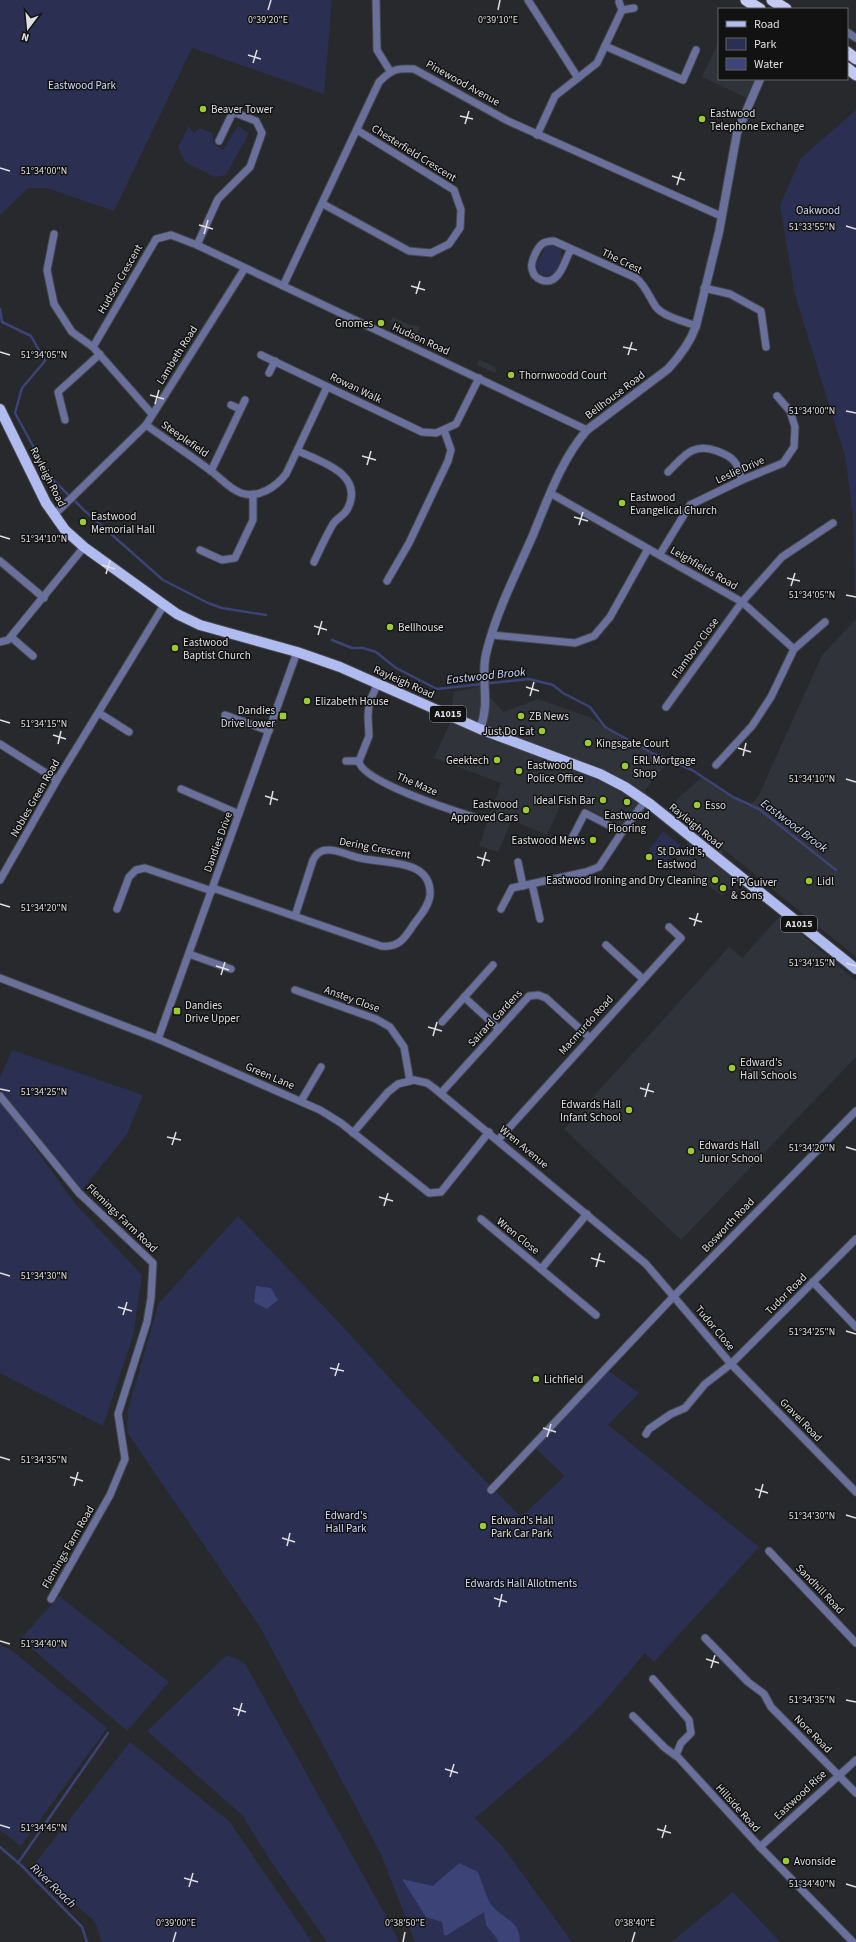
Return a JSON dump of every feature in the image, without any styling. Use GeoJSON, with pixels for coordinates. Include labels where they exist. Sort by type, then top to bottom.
{"type":"FeatureCollection","features":[{"type":"Feature","properties":{"kind":"highway"},"geometry":{"type":"LineString","coordinates":[[746,0],[758,8]]}},
{"type":"Feature","properties":{"kind":"highway"},"geometry":{"type":"LineString","coordinates":[[772,0],[784,8]]}},
{"type":"Feature","properties":{"kind":"highway"},"geometry":{"type":"LineString","coordinates":[[848,53],[856,59]]}},
{"type":"Feature","properties":{"kind":"main road","name":"Rayleigh Road"},"geometry":{"type":"LineString","coordinates":[[0,409],[46,503],[65,530],[84,547],[177,614],[200,625],[297,652],[340,667],[480,729],[600,774],[624,787],[645,801],[856,969]]}},
{"type":"Feature","properties":{"kind":"street"},"geometry":{"type":"LineString","coordinates":[[283,286],[380,82],[390,70],[377,50],[376,0]]}},
{"type":"Feature","properties":{"kind":"street"},"geometry":{"type":"LineString","coordinates":[[528,0],[578,78]]}},
{"type":"Feature","properties":{"kind":"street"},"geometry":{"type":"LineString","coordinates":[[537,135],[555,96],[597,63],[622,10],[619,2]]}},
{"type":"Feature","properties":{"kind":"street"},"geometry":{"type":"LineString","coordinates":[[622,10],[634,8]]}},
{"type":"Feature","properties":{"kind":"street"},"geometry":{"type":"LineString","coordinates":[[605,46],[683,80],[696,50]]}},
{"type":"Feature","properties":{"kind":"street","name":"Pinewood Avenue"},"geometry":{"type":"LineString","coordinates":[[390,70],[403,68],[414,69],[508,121],[537,135],[722,216]]}},
{"type":"Feature","properties":{"kind":"street","name":"Bellhouse Road"},"geometry":{"type":"LineString","coordinates":[[480,729],[486,714],[484,676],[486,654],[492,635],[503,602],[550,493],[572,449],[587,430],[668,369],[691,338],[696,326],[722,216],[737,133],[760,80]]}},
{"type":"Feature","properties":{"kind":"street"},"geometry":{"type":"LineString","coordinates":[[197,245],[218,199],[250,167],[262,133],[256,121],[233,112],[219,141]]}},
{"type":"Feature","properties":{"kind":"street","name":"Chesterfield Crescent"},"geometry":{"type":"LineString","coordinates":[[323,204],[409,251],[431,253],[449,244],[460,228],[461,210],[454,190],[357,130]]}},
{"type":"Feature","properties":{"kind":"street"},"geometry":{"type":"LineString","coordinates":[[54,234],[47,270],[54,304],[72,332],[100,354],[152,414]]}},
{"type":"Feature","properties":{"kind":"street","name":"Hudson Crescent"},"geometry":{"type":"LineString","coordinates":[[93,347],[156,239],[171,235],[197,245],[244,268]]}},
{"type":"Feature","properties":{"kind":"street","name":"The Crest"},"geometry":{"type":"LineString","coordinates":[[571,249],[557,277],[551,281],[544,281],[534,275],[532,263],[541,245],[547,241],[554,241],[636,278],[643,284],[657,307],[664,313],[696,326]]}},
{"type":"Feature","properties":{"kind":"street","name":"Hudson Road"},"geometry":{"type":"LineString","coordinates":[[244,268],[587,430]]}},
{"type":"Feature","properties":{"kind":"street","name":"Lambeth Road"},"geometry":{"type":"LineString","coordinates":[[54,515],[146,425],[244,268]]}},
{"type":"Feature","properties":{"kind":"street"},"geometry":{"type":"LineString","coordinates":[[704,288],[730,294],[761,311],[766,347]]}},
{"type":"Feature","properties":{"kind":"street"},"geometry":{"type":"LineString","coordinates":[[65,420],[58,392],[100,354]]}},
{"type":"Feature","properties":{"kind":"street","name":"Rowan Walk"},"geometry":{"type":"LineString","coordinates":[[261,355],[422,432],[436,433],[444,430]]}},
{"type":"Feature","properties":{"kind":"street"},"geometry":{"type":"LineString","coordinates":[[269,373],[275,361]]}},
{"type":"Feature","properties":{"kind":"street"},"geometry":{"type":"LineString","coordinates":[[387,581],[409,543],[448,461],[451,450],[444,430],[456,424],[479,378]]}},
{"type":"Feature","properties":{"kind":"street"},"geometry":{"type":"LineString","coordinates":[[200,550],[222,560],[235,558],[253,520],[253,494],[265,491],[278,484],[286,474],[328,386]]}},
{"type":"Feature","properties":{"kind":"street","name":"Leslie Drive"},"geometry":{"type":"LineString","coordinates":[[660,554],[690,505],[742,480],[783,463],[794,447],[795,427],[790,411],[777,396]]}},
{"type":"Feature","properties":{"kind":"street","name":"Steeplefield"},"geometry":{"type":"LineString","coordinates":[[211,471],[244,400]]}},
{"type":"Feature","properties":{"kind":"street"},"geometry":{"type":"LineString","coordinates":[[231,405],[240,409]]}},
{"type":"Feature","properties":{"kind":"street","name":"Steeplefield"},"geometry":{"type":"LineString","coordinates":[[146,425],[211,471],[228,486],[241,493],[253,494]]}},
{"type":"Feature","properties":{"kind":"street"},"geometry":{"type":"LineString","coordinates":[[668,472],[685,455],[695,449],[706,447],[734,460],[742,480]]}},
{"type":"Feature","properties":{"kind":"street"},"geometry":{"type":"LineString","coordinates":[[298,451],[338,470],[349,483],[353,496],[347,511],[334,522],[314,562]]}},
{"type":"Feature","properties":{"kind":"street","name":"Leighfields Road"},"geometry":{"type":"LineString","coordinates":[[550,493],[648,549],[660,554],[742,602],[782,557],[832,523]]}},
{"type":"Feature","properties":{"kind":"street"},"geometry":{"type":"LineString","coordinates":[[0,642],[8,640],[44,598],[84,547]]}},
{"type":"Feature","properties":{"kind":"street"},"geometry":{"type":"LineString","coordinates":[[492,635],[575,643],[594,636],[610,617],[648,549]]}},
{"type":"Feature","properties":{"kind":"street"},"geometry":{"type":"LineString","coordinates":[[0,561],[44,598]]}},
{"type":"Feature","properties":{"kind":"street"},"geometry":{"type":"LineString","coordinates":[[742,602],[794,649]]}},
{"type":"Feature","properties":{"kind":"street","name":"Flamboro Close"},"geometry":{"type":"LineString","coordinates":[[666,707],[742,602]]}},
{"type":"Feature","properties":{"kind":"street","name":"Nobles Green Road"},"geometry":{"type":"LineString","coordinates":[[0,880],[57,780],[164,605]]}},
{"type":"Feature","properties":{"kind":"street"},"geometry":{"type":"LineString","coordinates":[[716,765],[752,726],[771,697],[794,649],[825,622]]}},
{"type":"Feature","properties":{"kind":"street"},"geometry":{"type":"LineString","coordinates":[[11,636],[33,656]]}},
{"type":"Feature","properties":{"kind":"street","name":"Dandies Drive"},"geometry":{"type":"LineString","coordinates":[[158,1039],[297,652]]}},
{"type":"Feature","properties":{"kind":"street"},"geometry":{"type":"LineString","coordinates":[[346,762],[359,761],[369,736],[369,703],[378,683]]}},
{"type":"Feature","properties":{"kind":"street"},"geometry":{"type":"LineString","coordinates":[[99,713],[129,732]]}},
{"type":"Feature","properties":{"kind":"street"},"geometry":{"type":"LineString","coordinates":[[225,715],[269,731]]}},
{"type":"Feature","properties":{"kind":"street"},"geometry":{"type":"LineString","coordinates":[[0,744],[57,780]]}},
{"type":"Feature","properties":{"kind":"street","name":"The Maze"},"geometry":{"type":"LineString","coordinates":[[359,761],[362,769],[372,778],[419,799],[474,817]]}},
{"type":"Feature","properties":{"kind":"street"},"geometry":{"type":"LineString","coordinates":[[181,790],[239,814]]}},
{"type":"Feature","properties":{"kind":"street"},"geometry":{"type":"LineString","coordinates":[[501,909],[511,890],[586,872],[599,867],[645,801]]}},
{"type":"Feature","properties":{"kind":"street"},"geometry":{"type":"LineString","coordinates":[[571,840],[585,813],[622,832]]}},
{"type":"Feature","properties":{"kind":"street","name":"Dering Crescent"},"geometry":{"type":"LineString","coordinates":[[117,909],[129,876],[136,870],[145,868],[295,916],[381,946],[395,946],[404,939],[425,909],[428,902],[429,888],[423,874],[413,867],[365,859],[335,851],[322,850],[313,860],[295,916]]}},
{"type":"Feature","properties":{"kind":"street"},"geometry":{"type":"LineString","coordinates":[[518,862],[523,886]]}},
{"type":"Feature","properties":{"kind":"street"},"geometry":{"type":"LineString","coordinates":[[532,884],[540,919]]}},
{"type":"Feature","properties":{"kind":"street","name":"Macmurdo Road"},"geometry":{"type":"LineString","coordinates":[[498,1140],[681,938],[669,927]]}},
{"type":"Feature","properties":{"kind":"street"},"geometry":{"type":"LineString","coordinates":[[606,945],[643,979]]}},
{"type":"Feature","properties":{"kind":"street"},"geometry":{"type":"LineString","coordinates":[[189,954],[232,969]]}},
{"type":"Feature","properties":{"kind":"street"},"geometry":{"type":"LineString","coordinates":[[442,1022],[494,965]]}},
{"type":"Feature","properties":{"kind":"street","name":"Green Lane"},"geometry":{"type":"LineString","coordinates":[[0,978],[158,1039],[301,1101],[330,1116],[426,1191],[433,1194],[441,1192],[444,1189],[489,1132]]}},
{"type":"Feature","properties":{"kind":"street","name":"Anstey Close"},"geometry":{"type":"LineString","coordinates":[[295,990],[376,1019],[390,1027],[404,1047],[410,1081]]}},
{"type":"Feature","properties":{"kind":"street","name":"Sairard Gardens"},"geometry":{"type":"LineString","coordinates":[[441,1093],[526,998],[535,994],[546,998],[590,1038]]}},
{"type":"Feature","properties":{"kind":"street"},"geometry":{"type":"LineString","coordinates":[[464,997],[499,1029]]}},
{"type":"Feature","properties":{"kind":"street"},"geometry":{"type":"LineString","coordinates":[[301,1101],[321,1067]]}},
{"type":"Feature","properties":{"kind":"street"},"geometry":{"type":"LineString","coordinates":[[353,1133],[388,1092],[398,1084],[410,1081]]}},
{"type":"Feature","properties":{"kind":"street","name":"Wren Avenue"},"geometry":{"type":"LineString","coordinates":[[410,1081],[427,1083],[489,1132],[646,1264],[674,1296]]}},
{"type":"Feature","properties":{"kind":"street","name":"Flemings Farm Road"},"geometry":{"type":"LineString","coordinates":[[0,1096],[79,1193],[153,1263],[151,1298],[147,1322],[118,1414],[125,1459],[110,1496],[51,1599]]}},
{"type":"Feature","properties":{"kind":"street","name":"Bosworth Road"},"geometry":{"type":"LineString","coordinates":[[491,1490],[674,1296],[856,1111]]}},
{"type":"Feature","properties":{"kind":"street","name":"Wren Close"},"geometry":{"type":"LineString","coordinates":[[541,1269],[587,1214]]}},
{"type":"Feature","properties":{"kind":"street","name":"Wren Close"},"geometry":{"type":"LineString","coordinates":[[481,1219],[596,1315]]}},
{"type":"Feature","properties":{"kind":"street","name":"Tudor Road"},"geometry":{"type":"LineString","coordinates":[[731,1364],[856,1239]]}},
{"type":"Feature","properties":{"kind":"street"},"geometry":{"type":"LineString","coordinates":[[813,1282],[856,1327]]}},
{"type":"Feature","properties":{"kind":"street","name":"Tudor Close"},"geometry":{"type":"LineString","coordinates":[[646,1434],[649,1429],[687,1406],[705,1384],[731,1364],[674,1296]]}},
{"type":"Feature","properties":{"kind":"street","name":"Gravel Road"},"geometry":{"type":"LineString","coordinates":[[731,1364],[856,1492]]}},
{"type":"Feature","properties":{"kind":"street","name":"Sandhill Road"},"geometry":{"type":"LineString","coordinates":[[769,1551],[856,1643]]}},
{"type":"Feature","properties":{"kind":"street","name":"Nore Road"},"geometry":{"type":"LineString","coordinates":[[705,1638],[748,1682],[764,1694],[771,1708],[856,1793]]}},
{"type":"Feature","properties":{"kind":"street"},"geometry":{"type":"LineString","coordinates":[[654,1679],[689,1720],[691,1733],[681,1743],[676,1756]]}},
{"type":"Feature","properties":{"kind":"street","name":"Hillside Road"},"geometry":{"type":"LineString","coordinates":[[633,1716],[665,1748],[676,1756],[760,1847],[853,1942]]}},
{"type":"Feature","properties":{"kind":"street","name":"Eastwood Rise"},"geometry":{"type":"LineString","coordinates":[[760,1847],[856,1760]]}},
{"type":"Feature","properties":{"kind":"shaded area"},"geometry":{"type":"Polygon","coordinates":[[[718,43],[718,80],[754,80],[747,98],[702,77],[718,43]]]}},
{"type":"Feature","properties":{"kind":"shaded area"},"geometry":{"type":"Polygon","coordinates":[[[393,317],[413,326],[420,327],[416,336],[390,322],[393,317]]]}},
{"type":"Feature","properties":{"kind":"shaded area"},"geometry":{"type":"Polygon","coordinates":[[[479,359],[497,368],[495,373],[477,365],[479,359]]]}},
{"type":"Feature","properties":{"kind":"shaded area"},"geometry":{"type":"Polygon","coordinates":[[[856,619],[856,957],[721,847],[736,882],[722,896],[675,860],[688,843],[642,806],[626,829],[565,796],[547,835],[512,820],[498,852],[479,846],[501,783],[434,758],[450,723],[454,692],[481,686],[503,712],[538,699],[589,717],[668,762],[644,791],[666,809],[702,777],[748,807],[758,797],[822,655],[856,619]]]}},
{"type":"Feature","properties":{"kind":"shaded area","name":"Edward's Hall Schools"},"geometry":{"type":"Polygon","coordinates":[[[780,916],[856,981],[856,1057],[681,1240],[564,1129],[729,947],[742,958],[780,916]]]}},
{"type":"Feature","properties":{"kind":"green space","name":"Eastwood Park"},"geometry":{"type":"Polygon","coordinates":[[[0,0],[332,0],[324,94],[192,48],[114,211],[47,188],[28,188],[0,215],[0,0]]]}},
{"type":"Feature","properties":{"kind":"green space","name":"Oakwood"},"geometry":{"type":"Polygon","coordinates":[[[856,110],[856,620],[853,515],[845,456],[795,295],[780,205],[801,158],[856,110]]]}},
{"type":"Feature","properties":{"kind":"green space"},"geometry":{"type":"Polygon","coordinates":[[[189,126],[194,133],[200,128],[212,133],[214,144],[223,150],[238,126],[249,133],[226,175],[215,177],[185,162],[178,147],[189,126]]]}},
{"type":"Feature","properties":{"kind":"green space"},"geometry":{"type":"Polygon","coordinates":[[[554,245],[561,249],[562,258],[554,274],[542,275],[538,271],[536,265],[546,246],[554,245]]]}},
{"type":"Feature","properties":{"kind":"green space"},"geometry":{"type":"Polygon","coordinates":[[[663,831],[680,845],[663,866],[647,853],[663,831]]]}},
{"type":"Feature","properties":{"kind":"green space"},"geometry":{"type":"Polygon","coordinates":[[[12,1050],[143,1095],[127,1134],[82,1190],[0,1089],[0,1078],[12,1050]]]}},
{"type":"Feature","properties":{"kind":"green space"},"geometry":{"type":"Polygon","coordinates":[[[0,1100],[76,1205],[142,1275],[133,1336],[103,1426],[0,1373],[0,1100]]]}},
{"type":"Feature","properties":{"kind":"green space","name":"Edward's Hall Park"},"geometry":{"type":"Polygon","coordinates":[[[238,1216],[329,1312],[464,1459],[521,1517],[565,1476],[533,1446],[606,1369],[639,1393],[608,1425],[759,1547],[654,1662],[645,1653],[603,1703],[563,1743],[475,1818],[503,1847],[572,1942],[415,1942],[381,1854],[260,1627],[127,1432],[128,1409],[159,1303],[238,1216]]]}},
{"type":"Feature","properties":{"kind":"green space"},"geometry":{"type":"Polygon","coordinates":[[[59,1596],[169,1682],[127,1731],[21,1639],[59,1596]]]}},
{"type":"Feature","properties":{"kind":"green space"},"geometry":{"type":"Polygon","coordinates":[[[0,1645],[11,1650],[107,1728],[21,1846],[0,1830],[0,1645]]]}},
{"type":"Feature","properties":{"kind":"green space"},"geometry":{"type":"Polygon","coordinates":[[[227,1655],[244,1662],[391,1925],[399,1942],[327,1942],[270,1860],[242,1815],[147,1731],[227,1655]]]}},
{"type":"Feature","properties":{"kind":"green space"},"geometry":{"type":"Polygon","coordinates":[[[130,1742],[229,1821],[312,1942],[102,1942],[95,1922],[33,1866],[130,1742]]]}},
{"type":"Feature","properties":{"kind":"green space"},"geometry":{"type":"Polygon","coordinates":[[[733,1892],[780,1942],[671,1942],[733,1892]]]}},
{"type":"Feature","properties":{"kind":"water"},"geometry":{"type":"Polygon","coordinates":[[[256,1286],[271,1288],[278,1300],[267,1309],[254,1302],[256,1286]]]}},
{"type":"Feature","properties":{"kind":"water"},"geometry":{"type":"Polygon","coordinates":[[[459,1863],[478,1872],[491,1904],[497,1911],[511,1921],[517,1929],[520,1942],[497,1942],[498,1940],[486,1925],[484,1912],[447,1935],[444,1935],[442,1922],[426,1917],[402,1879],[433,1886],[459,1863]]]}},
{"type":"Feature","properties":{"kind":"waterway","name":"Eastwood Brook"},"geometry":{"type":"LineString","coordinates":[[0,309],[2,322],[31,336],[45,361],[22,388],[15,413],[50,477],[85,511],[163,580],[208,603],[222,608],[266,615]]}},
{"type":"Feature","properties":{"kind":"waterway","name":"Eastwood Brook"},"geometry":{"type":"LineString","coordinates":[[332,640],[352,648],[363,648],[376,652],[396,668],[437,689],[529,679],[553,685],[563,693],[590,707],[605,727],[652,753],[692,770],[733,797],[759,809],[836,870]]}},
{"type":"Feature","properties":{"kind":"waterway"},"geometry":{"type":"LineString","coordinates":[[18,1863],[108,1733]]}},
{"type":"Feature","properties":{"kind":"waterway","name":"River Roach"},"geometry":{"type":"LineString","coordinates":[[0,1847],[22,1866],[82,1927],[87,1942]]}},
{"type":"Feature","properties":{"kind":"place","name":"Beaver Tower"},"geometry":{"type":"Point","coordinates":[203,109]}},
{"type":"Feature","properties":{"kind":"place","name":"Eastwood Telephone Exchange"},"geometry":{"type":"Point","coordinates":[702,119]}},
{"type":"Feature","properties":{"kind":"place","name":"Gnomes"},"geometry":{"type":"Point","coordinates":[381,323]}},
{"type":"Feature","properties":{"kind":"place","name":"Thornwoodd Court"},"geometry":{"type":"Point","coordinates":[511,375]}},
{"type":"Feature","properties":{"kind":"place","name":"Eastwood Evangelical Church"},"geometry":{"type":"Point","coordinates":[622,503]}},
{"type":"Feature","properties":{"kind":"place","name":"Eastwood Memorial Hall"},"geometry":{"type":"Point","coordinates":[83,522]}},
{"type":"Feature","properties":{"kind":"place","name":"Bellhouse"},"geometry":{"type":"Point","coordinates":[390,627]}},
{"type":"Feature","properties":{"kind":"place","name":"Eastwood Baptist Church"},"geometry":{"type":"Point","coordinates":[175,648]}},
{"type":"Feature","properties":{"kind":"place","name":"Elizabeth House"},"geometry":{"type":"Point","coordinates":[307,701]}},
{"type":"Feature","properties":{"kind":"place","name":"Dandies Drive Lower"},"geometry":{"type":"Point","coordinates":[283,716]}},
{"type":"Feature","properties":{"kind":"place","name":"ZB News"},"geometry":{"type":"Point","coordinates":[521,716]}},
{"type":"Feature","properties":{"kind":"place","name":"Just Do Eat"},"geometry":{"type":"Point","coordinates":[542,731]}},
{"type":"Feature","properties":{"kind":"place","name":"Kingsgate Court"},"geometry":{"type":"Point","coordinates":[588,743]}},
{"type":"Feature","properties":{"kind":"place","name":"Geektech"},"geometry":{"type":"Point","coordinates":[497,760]}},
{"type":"Feature","properties":{"kind":"place","name":"ERL Mortgage Shop"},"geometry":{"type":"Point","coordinates":[625,766]}},
{"type":"Feature","properties":{"kind":"place","name":"Eastwood Police Office"},"geometry":{"type":"Point","coordinates":[519,771]}},
{"type":"Feature","properties":{"kind":"place","name":"Ideal Fish Bar"},"geometry":{"type":"Point","coordinates":[603,800]}},
{"type":"Feature","properties":{"kind":"place","name":"Eastwood Flooring"},"geometry":{"type":"Point","coordinates":[627,802]}},
{"type":"Feature","properties":{"kind":"place","name":"Esso"},"geometry":{"type":"Point","coordinates":[697,805]}},
{"type":"Feature","properties":{"kind":"place","name":"Eastwood Approved Cars"},"geometry":{"type":"Point","coordinates":[526,810]}},
{"type":"Feature","properties":{"kind":"place","name":"Eastwood Mews"},"geometry":{"type":"Point","coordinates":[593,840]}},
{"type":"Feature","properties":{"kind":"place","name":"St David's, Eastwod"},"geometry":{"type":"Point","coordinates":[649,857]}},
{"type":"Feature","properties":{"kind":"place","name":"Eastwood Ironing and Dry Cleaning"},"geometry":{"type":"Point","coordinates":[715,880]}},
{"type":"Feature","properties":{"kind":"place","name":"Lidl"},"geometry":{"type":"Point","coordinates":[809,881]}},
{"type":"Feature","properties":{"kind":"place","name":"F P Guiver & Sons"},"geometry":{"type":"Point","coordinates":[723,888]}},
{"type":"Feature","properties":{"kind":"place","name":"Dandies Drive Upper"},"geometry":{"type":"Point","coordinates":[177,1011]}},
{"type":"Feature","properties":{"kind":"place","name":"Edward's Hall Schools"},"geometry":{"type":"Point","coordinates":[732,1068]}},
{"type":"Feature","properties":{"kind":"place","name":"Edwards Hall Infant School"},"geometry":{"type":"Point","coordinates":[629,1110]}},
{"type":"Feature","properties":{"kind":"place","name":"Edwards Hall Junior School"},"geometry":{"type":"Point","coordinates":[691,1151]}},
{"type":"Feature","properties":{"kind":"place","name":"Lichfield"},"geometry":{"type":"Point","coordinates":[536,1379]}},
{"type":"Feature","properties":{"kind":"place","name":"Edward's Hall Park Car Park"},"geometry":{"type":"Point","coordinates":[483,1526]}},
{"type":"Feature","properties":{"kind":"place","name":"Avonside"},"geometry":{"type":"Point","coordinates":[786,1861]}},
{"type":"Feature","properties":{"kind":"park label","name":"Edwards Hall Allotments"},"geometry":{"type":"Point","coordinates":[521,1583]}}]}
